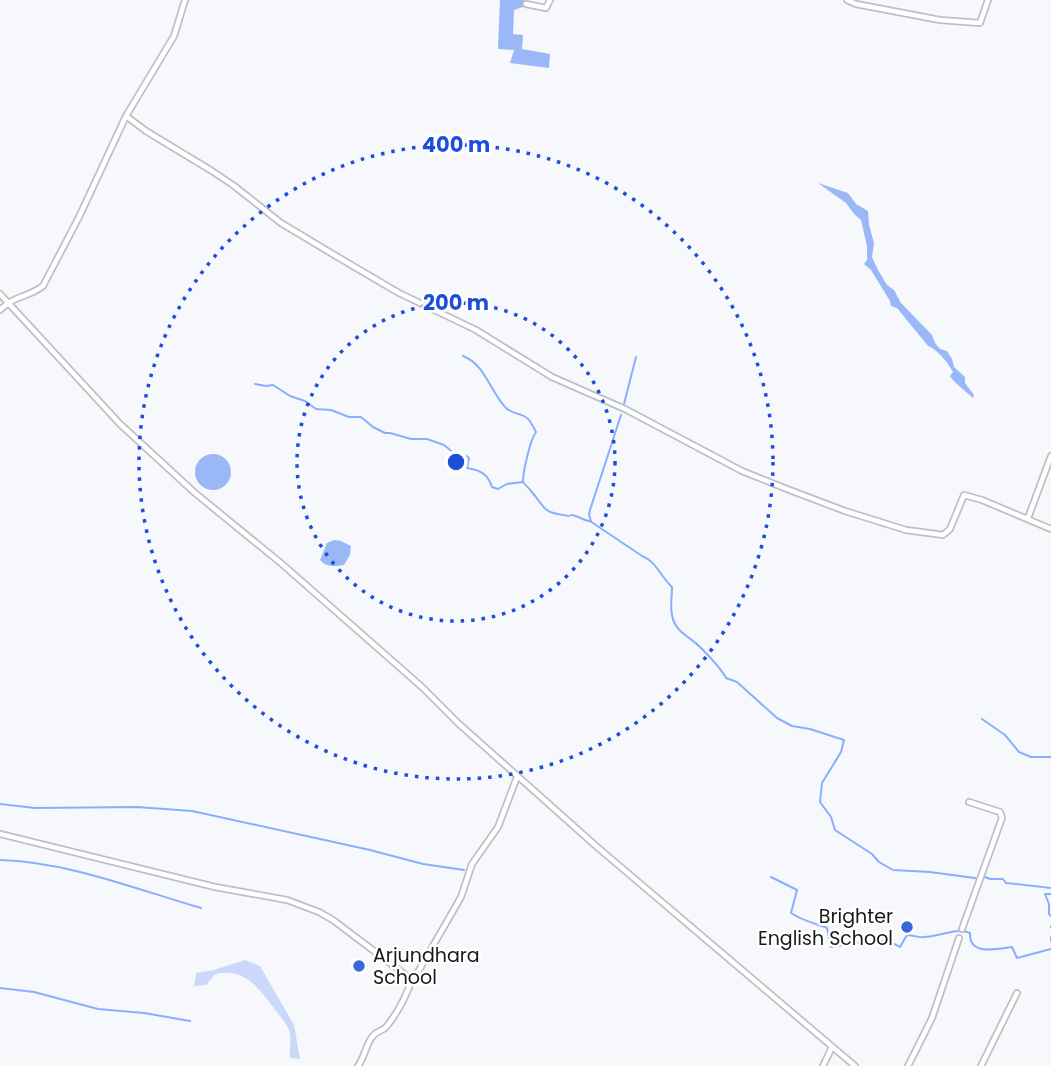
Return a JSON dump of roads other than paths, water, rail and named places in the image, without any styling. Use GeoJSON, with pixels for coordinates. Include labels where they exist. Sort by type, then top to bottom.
{"type":"FeatureCollection","features":[{"type":"Feature","properties":{"kind":"street"},"geometry":{"type":"LineString","coordinates":[[0,310],[8,302],[43,286],[126,116],[174,36],[185,0]]}},
{"type":"Feature","properties":{"kind":"street"},"geometry":{"type":"LineString","coordinates":[[526,4],[546,8],[550,0]]}},
{"type":"Feature","properties":{"kind":"street"},"geometry":{"type":"LineString","coordinates":[[846,0],[940,20],[980,23],[988,0]]}},
{"type":"Feature","properties":{"kind":"street"},"geometry":{"type":"LineString","coordinates":[[126,116],[233,185],[281,223],[399,293],[476,330],[552,377],[625,409],[742,471],[845,511],[921,533],[943,535],[950,529],[964,495],[1051,528]]}},
{"type":"Feature","properties":{"kind":"street"},"geometry":{"type":"LineString","coordinates":[[0,294],[129,432],[195,493],[282,564],[422,687],[517,777],[596,846],[855,1066]]}},
{"type":"Feature","properties":{"kind":"street"},"geometry":{"type":"LineString","coordinates":[[1028,518],[1051,456]]}},
{"type":"Feature","properties":{"kind":"street"},"geometry":{"type":"LineString","coordinates":[[359,1066],[373,1035],[385,1029],[461,897],[472,864],[498,827],[517,777]]}},
{"type":"Feature","properties":{"kind":"street"},"geometry":{"type":"LineString","coordinates":[[962,929],[1002,818],[1000,812],[969,802]]}},
{"type":"Feature","properties":{"kind":"street"},"geometry":{"type":"LineString","coordinates":[[0,834],[215,887],[287,900],[333,920],[407,976],[413,977]]}},
{"type":"Feature","properties":{"kind":"street"},"geometry":{"type":"LineString","coordinates":[[908,1066],[932,1018],[959,938]]}},
{"type":"Feature","properties":{"kind":"street"},"geometry":{"type":"LineString","coordinates":[[981,1066],[1017,993]]}},
{"type":"Feature","properties":{"kind":"street"},"geometry":{"type":"LineString","coordinates":[[823,1066],[832,1047]]}},
{"type":"Feature","properties":{"kind":"waterway"},"geometry":{"type":"LineString","coordinates":[[463,356],[482,372],[506,408],[527,418],[536,432],[527,456],[523,482]]}},
{"type":"Feature","properties":{"kind":"waterway"},"geometry":{"type":"LineString","coordinates":[[624,404],[636,357]]}},
{"type":"Feature","properties":{"kind":"waterway"},"geometry":{"type":"LineString","coordinates":[[255,384],[273,385],[316,409],[331,410],[349,417],[361,417],[385,433],[411,439],[427,439],[444,445],[455,454],[469,458],[467,468],[483,473],[492,487],[498,489],[507,484],[523,482],[545,509],[569,516]]}},
{"type":"Feature","properties":{"kind":"waterway"},"geometry":{"type":"LineString","coordinates":[[591,521],[590,510],[621,415]]}},
{"type":"Feature","properties":{"kind":"waterway"},"geometry":{"type":"LineString","coordinates":[[571,515],[590,521],[655,565],[672,587],[671,612],[676,626],[708,655],[726,678],[737,682],[777,718],[792,726],[844,740],[841,752],[822,783],[820,802],[831,817],[835,830],[893,870],[1003,879],[1006,883],[1051,888]]}},
{"type":"Feature","properties":{"kind":"waterway"},"geometry":{"type":"LineString","coordinates":[[982,719],[1005,735],[1019,752],[1031,757],[1051,757]]}},
{"type":"Feature","properties":{"kind":"waterway"},"geometry":{"type":"LineString","coordinates":[[0,804],[35,808],[137,807],[192,811],[423,864],[464,870]]}},
{"type":"Feature","properties":{"kind":"waterway"},"geometry":{"type":"LineString","coordinates":[[0,860],[77,871],[201,908]]}},
{"type":"Feature","properties":{"kind":"waterway"},"geometry":{"type":"LineString","coordinates":[[771,877],[797,890],[791,913],[827,928],[831,947],[849,944],[853,939],[865,945],[882,941],[900,947],[907,935],[930,937],[965,931],[970,933],[971,940],[979,948],[992,950],[1012,947],[1017,958],[1051,949]]}},
{"type":"Feature","properties":{"kind":"waterway"},"geometry":{"type":"LineString","coordinates":[[1051,894],[1045,894],[1051,916]]}},
{"type":"Feature","properties":{"kind":"waterway"},"geometry":{"type":"LineString","coordinates":[[0,988],[34,992],[98,1009],[190,1021]]}},
{"type":"Feature","properties":{"kind":"place","name":"Brighter English School"},"geometry":{"type":"Point","coordinates":[907,927]}},
{"type":"Feature","properties":{"kind":"place","name":"Arjundhara School"},"geometry":{"type":"Point","coordinates":[359,966]}}]}
